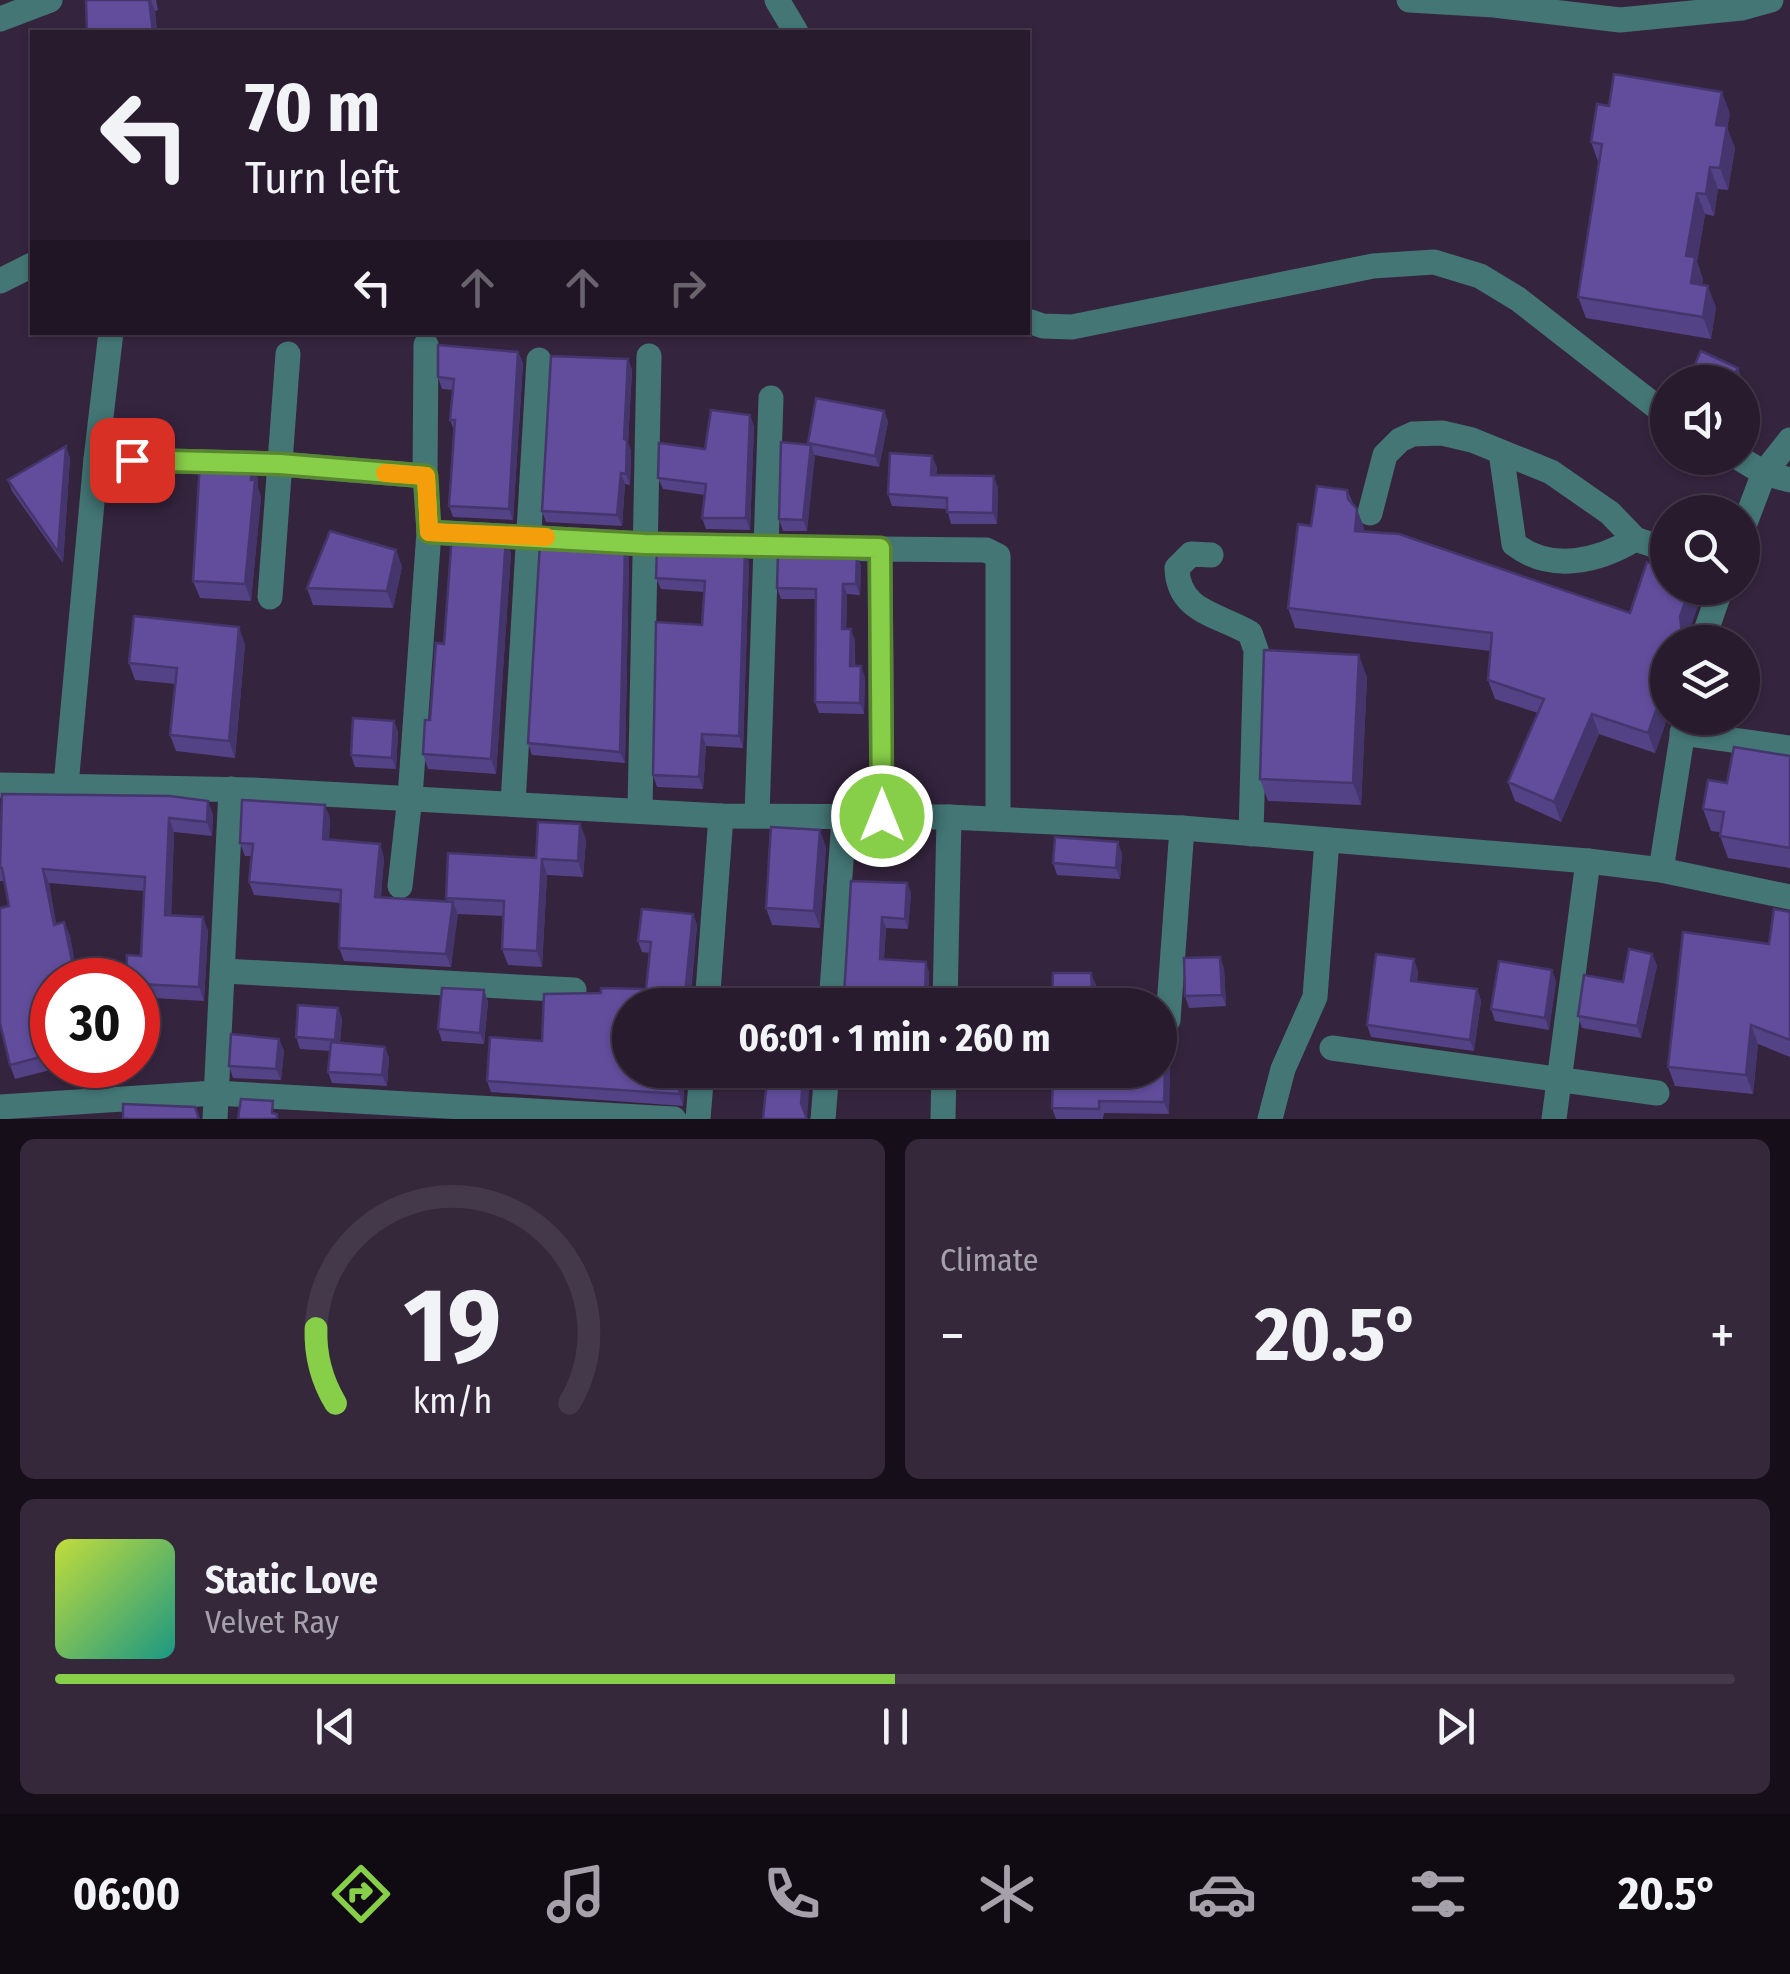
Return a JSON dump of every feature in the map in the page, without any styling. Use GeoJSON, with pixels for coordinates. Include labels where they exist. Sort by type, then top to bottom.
{"type":"FeatureCollection","features":[{"type":"Feature","properties":{"kind":"street"},"geometry":{"type":"LineString","coordinates":[[0,18],[50,0]]}},
{"type":"Feature","properties":{"kind":"street"},"geometry":{"type":"LineString","coordinates":[[777,0],[795,30]]}},
{"type":"Feature","properties":{"kind":"street"},"geometry":{"type":"LineString","coordinates":[[1409,0],[1494,5],[1620,20],[1742,8],[1771,0]]}},
{"type":"Feature","properties":{"kind":"street"},"geometry":{"type":"LineString","coordinates":[[1030,322],[1072,326],[1373,266],[1434,262],[1480,276],[1518,299],[1650,402]]}},
{"type":"Feature","properties":{"kind":"street"},"geometry":{"type":"LineString","coordinates":[[0,282],[30,266]]}},
{"type":"Feature","properties":{"kind":"street"},"geometry":{"type":"LineString","coordinates":[[66,785],[111,335]]}},
{"type":"Feature","properties":{"kind":"street"},"geometry":{"type":"LineString","coordinates":[[400,886],[429,532],[426,345]]}},
{"type":"Feature","properties":{"kind":"street"},"geometry":{"type":"LineString","coordinates":[[270,596],[288,354]]}},
{"type":"Feature","properties":{"kind":"street"},"geometry":{"type":"LineString","coordinates":[[640,810],[650,356]]}},
{"type":"Feature","properties":{"kind":"street"},"geometry":{"type":"LineString","coordinates":[[513,802],[539,360]]}},
{"type":"Feature","properties":{"kind":"street"},"geometry":{"type":"LineString","coordinates":[[757,814],[771,398]]}},
{"type":"Feature","properties":{"kind":"street"},"geometry":{"type":"LineString","coordinates":[[1370,514],[1385,455],[1413,434],[1442,433],[1551,472],[1610,513],[1635,539],[1650,544]]}},
{"type":"Feature","properties":{"kind":"street"},"geometry":{"type":"LineString","coordinates":[[1755,495],[1764,472],[1790,440]]}},
{"type":"Feature","properties":{"kind":"street"},"geometry":{"type":"LineString","coordinates":[[1501,452],[1514,544],[1528,554],[1574,561],[1609,555],[1635,539]]}},
{"type":"Feature","properties":{"kind":"street"},"geometry":{"type":"LineString","coordinates":[[96,459],[280,464],[426,476]]}},
{"type":"Feature","properties":{"kind":"street"},"geometry":{"type":"LineString","coordinates":[[1760,470],[1790,480]]}},
{"type":"Feature","properties":{"kind":"street"},"geometry":{"type":"LineString","coordinates":[[429,532],[645,544],[986,550],[998,556],[998,818]]}},
{"type":"Feature","properties":{"kind":"street"},"geometry":{"type":"LineString","coordinates":[[880,548],[882,816]]}},
{"type":"Feature","properties":{"kind":"street"},"geometry":{"type":"LineString","coordinates":[[1211,554],[1191,554],[1178,568],[1178,584],[1194,606],[1250,633],[1256,650],[1251,834]]}},
{"type":"Feature","properties":{"kind":"street"},"geometry":{"type":"LineString","coordinates":[[1661,870],[1683,735]]}},
{"type":"Feature","properties":{"kind":"street"},"geometry":{"type":"LineString","coordinates":[[1727,735],[1790,748]]}},
{"type":"Feature","properties":{"kind":"street"},"geometry":{"type":"LineString","coordinates":[[0,785],[410,797],[721,816],[998,818],[1182,828],[1588,861],[1661,870],[1790,897]]}},
{"type":"Feature","properties":{"kind":"street"},"geometry":{"type":"LineString","coordinates":[[215,1106],[232,790]]}},
{"type":"Feature","properties":{"kind":"street"},"geometry":{"type":"LineString","coordinates":[[707,988],[721,816]]}},
{"type":"Feature","properties":{"kind":"street"},"geometry":{"type":"LineString","coordinates":[[945,988],[949,817]]}},
{"type":"Feature","properties":{"kind":"street"},"geometry":{"type":"LineString","coordinates":[[832,988],[844,818]]}},
{"type":"Feature","properties":{"kind":"street"},"geometry":{"type":"LineString","coordinates":[[1170,988],[1182,828]]}},
{"type":"Feature","properties":{"kind":"street"},"geometry":{"type":"LineString","coordinates":[[1270,1119],[1284,1069],[1315,997],[1327,840]]}},
{"type":"Feature","properties":{"kind":"street"},"geometry":{"type":"LineString","coordinates":[[1554,1119],[1588,861]]}},
{"type":"Feature","properties":{"kind":"street"},"geometry":{"type":"LineString","coordinates":[[224,971],[574,990]]}},
{"type":"Feature","properties":{"kind":"street"},"geometry":{"type":"LineString","coordinates":[[1332,1048],[1656,1093]]}},
{"type":"Feature","properties":{"kind":"street"},"geometry":{"type":"LineString","coordinates":[[698,1119],[701,1088]]}},
{"type":"Feature","properties":{"kind":"street"},"geometry":{"type":"LineString","coordinates":[[823,1119],[825,1088]]}},
{"type":"Feature","properties":{"kind":"street"},"geometry":{"type":"LineString","coordinates":[[943,1119],[944,1088]]}},
{"type":"Feature","properties":{"kind":"street"},"geometry":{"type":"LineString","coordinates":[[0,1107],[215,1106],[674,1119]]}},
{"type":"Feature","properties":{"kind":"building"},"geometry":{"type":"Polygon","coordinates":[[[86,0],[149,0],[153,30],[87,30],[86,0]]]}},
{"type":"Feature","properties":{"kind":"building"},"geometry":{"type":"Polygon","coordinates":[[[1614,74],[1722,92],[1716,125],[1727,126],[1720,168],[1710,167],[1706,194],[1697,193],[1686,256],[1695,257],[1691,283],[1708,286],[1703,317],[1578,297],[1602,144],[1591,142],[1597,104],[1609,106],[1614,74]]]}},
{"type":"Feature","properties":{"kind":"building"},"geometry":{"type":"Polygon","coordinates":[[[438,345],[518,352],[509,509],[449,506],[454,379],[438,377],[438,345]]]}},
{"type":"Feature","properties":{"kind":"building"},"geometry":{"type":"Polygon","coordinates":[[[1701,351],[1731,365],[1695,365],[1701,351]]]}},
{"type":"Feature","properties":{"kind":"building"},"geometry":{"type":"Polygon","coordinates":[[[551,356],[628,359],[626,474],[621,473],[617,515],[542,511],[551,356]]]}},
{"type":"Feature","properties":{"kind":"building"},"geometry":{"type":"Polygon","coordinates":[[[816,398],[884,411],[875,456],[808,443],[816,398]]]}},
{"type":"Feature","properties":{"kind":"building"},"geometry":{"type":"Polygon","coordinates":[[[711,410],[750,415],[746,518],[702,518],[706,484],[658,478],[659,443],[705,449],[711,410]]]}},
{"type":"Feature","properties":{"kind":"building"},"geometry":{"type":"Polygon","coordinates":[[[781,442],[811,445],[803,520],[779,519],[781,442]]]}},
{"type":"Feature","properties":{"kind":"building"},"geometry":{"type":"Polygon","coordinates":[[[66,446],[58,552],[8,480],[66,446]]]}},
{"type":"Feature","properties":{"kind":"building"},"geometry":{"type":"Polygon","coordinates":[[[890,453],[932,456],[931,475],[994,476],[993,513],[947,512],[947,498],[888,494],[890,453]]]}},
{"type":"Feature","properties":{"kind":"building"},"geometry":{"type":"Polygon","coordinates":[[[200,461],[252,463],[251,480],[255,480],[245,584],[193,581],[200,461]]]}},
{"type":"Feature","properties":{"kind":"building"},"geometry":{"type":"Polygon","coordinates":[[[1317,486],[1347,490],[1348,499],[1357,509],[1355,531],[1399,534],[1630,613],[1647,562],[1650,563],[1650,605],[1684,605],[1681,625],[1650,625],[1648,733],[1592,714],[1554,802],[1508,782],[1544,699],[1488,680],[1492,633],[1288,608],[1298,524],[1311,526],[1317,486]]]}},
{"type":"Feature","properties":{"kind":"building"},"geometry":{"type":"Polygon","coordinates":[[[330,531],[396,550],[387,591],[307,588],[330,531]]]}},
{"type":"Feature","properties":{"kind":"building"},"geometry":{"type":"Polygon","coordinates":[[[452,535],[506,538],[491,759],[423,754],[436,643],[444,644],[452,535]]]}},
{"type":"Feature","properties":{"kind":"building"},"geometry":{"type":"Polygon","coordinates":[[[540,543],[625,548],[620,752],[528,743],[540,543]]]}},
{"type":"Feature","properties":{"kind":"building"},"geometry":{"type":"Polygon","coordinates":[[[657,549],[745,551],[739,736],[702,734],[699,777],[653,775],[656,622],[702,625],[705,581],[656,578],[657,549]]]}},
{"type":"Feature","properties":{"kind":"building"},"geometry":{"type":"Polygon","coordinates":[[[778,552],[857,554],[856,584],[843,584],[842,629],[851,629],[850,666],[861,666],[860,703],[815,702],[816,589],[777,588],[778,552]]]}},
{"type":"Feature","properties":{"kind":"building"},"geometry":{"type":"Polygon","coordinates":[[[134,616],[239,627],[229,741],[170,735],[177,668],[129,663],[134,616]]]}},
{"type":"Feature","properties":{"kind":"building"},"geometry":{"type":"Polygon","coordinates":[[[1264,650],[1359,655],[1353,783],[1260,779],[1264,650]]]}},
{"type":"Feature","properties":{"kind":"building"},"geometry":{"type":"Polygon","coordinates":[[[353,718],[394,721],[392,758],[351,755],[353,718]]]}},
{"type":"Feature","properties":{"kind":"building"},"geometry":{"type":"Polygon","coordinates":[[[1734,747],[1790,756],[1790,848],[1720,836],[1724,812],[1703,809],[1708,780],[1727,783],[1734,747]]]}},
{"type":"Feature","properties":{"kind":"building"},"geometry":{"type":"Polygon","coordinates":[[[2,794],[170,796],[208,801],[207,822],[169,818],[165,915],[203,917],[199,987],[160,985],[160,958],[127,958],[141,956],[145,877],[43,869],[54,925],[64,922],[71,958],[30,958],[30,1060],[10,1065],[0,1023],[0,908],[9,906],[0,868],[2,794]]]}},
{"type":"Feature","properties":{"kind":"building"},"geometry":{"type":"Polygon","coordinates":[[[242,800],[325,805],[323,839],[380,844],[375,897],[453,902],[446,954],[339,948],[341,890],[249,882],[253,844],[240,843],[242,800]]]}},
{"type":"Feature","properties":{"kind":"building"},"geometry":{"type":"Polygon","coordinates":[[[538,822],[580,824],[578,861],[542,859],[537,951],[502,949],[504,901],[446,898],[448,853],[536,858],[538,822]]]}},
{"type":"Feature","properties":{"kind":"building"},"geometry":{"type":"Polygon","coordinates":[[[771,827],[820,830],[814,911],[766,908],[771,827]]]}},
{"type":"Feature","properties":{"kind":"building"},"geometry":{"type":"Polygon","coordinates":[[[1055,837],[1118,842],[1116,868],[1053,863],[1055,837]]]}},
{"type":"Feature","properties":{"kind":"building"},"geometry":{"type":"Polygon","coordinates":[[[851,881],[907,883],[905,919],[882,917],[880,959],[926,962],[925,988],[844,988],[851,881]]]}},
{"type":"Feature","properties":{"kind":"building"},"geometry":{"type":"Polygon","coordinates":[[[642,909],[693,914],[686,988],[646,988],[651,942],[638,941],[642,909]]]}},
{"type":"Feature","properties":{"kind":"building"},"geometry":{"type":"Polygon","coordinates":[[[1774,909],[1790,912],[1790,1040],[1751,1025],[1746,1075],[1668,1067],[1683,932],[1769,944],[1774,909]]]}},
{"type":"Feature","properties":{"kind":"building"},"geometry":{"type":"Polygon","coordinates":[[[1629,949],[1652,954],[1637,1026],[1578,1016],[1584,975],[1623,982],[1629,949]]]}},
{"type":"Feature","properties":{"kind":"building"},"geometry":{"type":"Polygon","coordinates":[[[1376,954],[1414,959],[1411,981],[1477,989],[1470,1040],[1367,1025],[1376,954]]]}},
{"type":"Feature","properties":{"kind":"building"},"geometry":{"type":"Polygon","coordinates":[[[1220,957],[1222,995],[1185,996],[1184,958],[1220,957]]]}},
{"type":"Feature","properties":{"kind":"building"},"geometry":{"type":"Polygon","coordinates":[[[1499,961],[1552,970],[1545,1018],[1491,1009],[1499,961]]]}},
{"type":"Feature","properties":{"kind":"building"},"geometry":{"type":"Polygon","coordinates":[[[1053,973],[1091,973],[1092,988],[1053,988],[1053,973]]]}},
{"type":"Feature","properties":{"kind":"building"},"geometry":{"type":"Polygon","coordinates":[[[442,988],[484,990],[480,1033],[438,1029],[442,988]]]}},
{"type":"Feature","properties":{"kind":"building"},"geometry":{"type":"Polygon","coordinates":[[[601,988],[612,988],[612,1088],[680,1088],[679,1094],[487,1081],[490,1037],[542,1041],[544,994],[601,993],[601,988]]]}},
{"type":"Feature","properties":{"kind":"building"},"geometry":{"type":"Polygon","coordinates":[[[298,1005],[338,1008],[335,1040],[296,1037],[298,1005]]]}},
{"type":"Feature","properties":{"kind":"building"},"geometry":{"type":"Polygon","coordinates":[[[231,1034],[279,1039],[276,1069],[229,1066],[231,1034]]]}},
{"type":"Feature","properties":{"kind":"building"},"geometry":{"type":"Polygon","coordinates":[[[331,1042],[385,1047],[382,1075],[328,1072],[331,1042]]]}},
{"type":"Feature","properties":{"kind":"building"},"geometry":{"type":"Polygon","coordinates":[[[766,1088],[802,1088],[801,1103],[807,1119],[763,1119],[766,1088]]]}},
{"type":"Feature","properties":{"kind":"building"},"geometry":{"type":"Polygon","coordinates":[[[1053,1088],[1164,1088],[1164,1102],[1099,1101],[1099,1109],[1052,1108],[1053,1088]]]}},
{"type":"Feature","properties":{"kind":"building"},"geometry":{"type":"Polygon","coordinates":[[[241,1099],[273,1101],[272,1113],[277,1114],[277,1119],[238,1119],[241,1099]]]}},
{"type":"Feature","properties":{"kind":"building"},"geometry":{"type":"Polygon","coordinates":[[[123,1104],[195,1107],[199,1119],[123,1119],[123,1104]]]}},
{"type":"Feature","properties":{"kind":"slow traffic"},"geometry":{"type":"LineString","coordinates":[[385,473],[426,476],[429,532],[546,537]]}},
{"type":"Feature","properties":{"kind":"route"},"geometry":{"type":"LineString","coordinates":[[132,460],[280,464],[426,476],[429,532],[645,544],[880,548],[882,816]]}}]}
